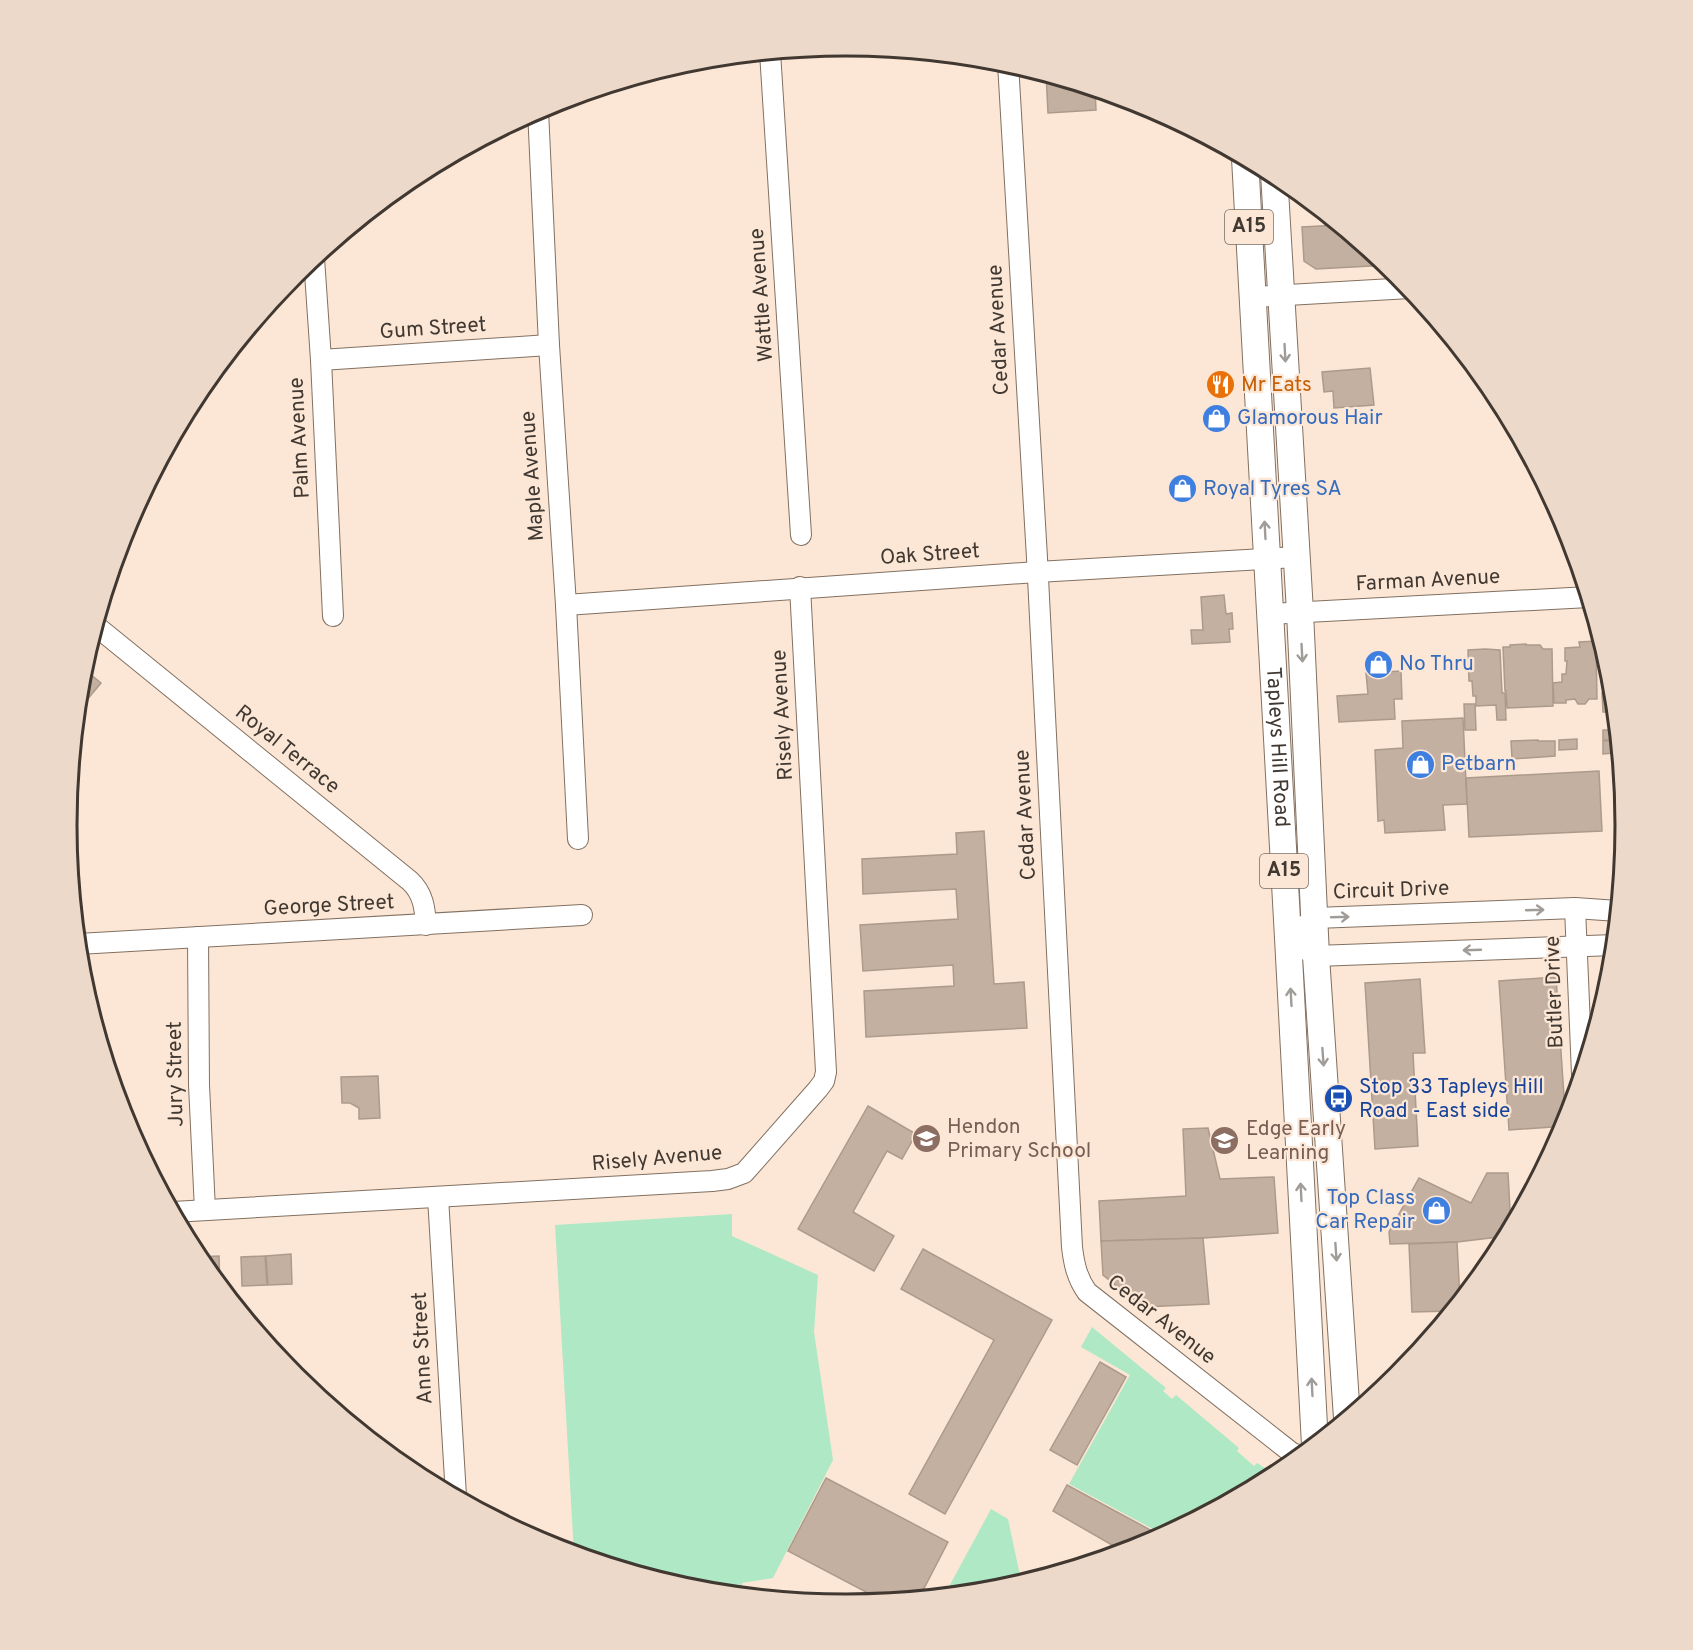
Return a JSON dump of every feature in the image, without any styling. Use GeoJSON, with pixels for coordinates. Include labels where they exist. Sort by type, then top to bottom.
{"type":"FeatureCollection","features":[{"type":"Feature","properties":{"kind":"main road","name":"Tapleys Hill Road"},"geometry":{"type":"LineString","coordinates":[[1246,168],[1314,1435]]}},
{"type":"Feature","properties":{"kind":"main road","name":"Tapleys Hill Road"},"geometry":{"type":"LineString","coordinates":[[1275,186],[1300,612],[1316,956],[1346,1410]]}},
{"type":"Feature","properties":{"kind":"street","name":"Wattle Avenue"},"geometry":{"type":"LineString","coordinates":[[770,60],[801,535]]}},
{"type":"Feature","properties":{"kind":"street","name":"Cedar Avenue"},"geometry":{"type":"LineString","coordinates":[[1009,73],[1074,1265],[1079,1281],[1087,1292],[1291,1452]]}},
{"type":"Feature","properties":{"kind":"street","name":"Maple Avenue"},"geometry":{"type":"LineString","coordinates":[[538,120],[549,345],[578,839]]}},
{"type":"Feature","properties":{"kind":"street","name":"Palm Avenue"},"geometry":{"type":"LineString","coordinates":[[315,269],[333,616]]}},
{"type":"Feature","properties":{"kind":"street"},"geometry":{"type":"LineString","coordinates":[[1253,297],[1398,289]]}},
{"type":"Feature","properties":{"kind":"street","name":"Gum Street"},"geometry":{"type":"LineString","coordinates":[[321,360],[549,345]]}},
{"type":"Feature","properties":{"kind":"street","name":"Oak Street"},"geometry":{"type":"LineString","coordinates":[[566,605],[800,587],[1297,557]]}},
{"type":"Feature","properties":{"kind":"street","name":"Risely Avenue"},"geometry":{"type":"LineString","coordinates":[[181,1212],[712,1181],[728,1179],[744,1173],[824,1081],[826,1072],[800,587]]}},
{"type":"Feature","properties":{"kind":"street","name":"Farman Avenue"},"geometry":{"type":"LineString","coordinates":[[1269,614],[1581,597]]}},
{"type":"Feature","properties":{"kind":"street","name":"Royal Terrace"},"geometry":{"type":"LineString","coordinates":[[102,631],[417,887],[423,901],[426,925]]}},
{"type":"Feature","properties":{"kind":"street","name":"Circuit Drive"},"geometry":{"type":"LineString","coordinates":[[1288,938],[1315,918],[1575,909],[1610,911]]}},
{"type":"Feature","properties":{"kind":"street","name":"Butler Drive"},"geometry":{"type":"LineString","coordinates":[[1575,909],[1581,1052]]}},
{"type":"Feature","properties":{"kind":"street","name":"George Street"},"geometry":{"type":"LineString","coordinates":[[87,943],[582,915]]}},
{"type":"Feature","properties":{"kind":"street","name":"Jury Street"},"geometry":{"type":"LineString","coordinates":[[198,937],[199,1085],[205,1210]]}},
{"type":"Feature","properties":{"kind":"street"},"geometry":{"type":"LineString","coordinates":[[1288,938],[1316,956],[1606,945]]}},
{"type":"Feature","properties":{"kind":"street","name":"Anne Street"},"geometry":{"type":"LineString","coordinates":[[438,1197],[455,1487]]}},
{"type":"Feature","properties":{"kind":"green space"},"geometry":{"type":"Polygon","coordinates":[[[732,1214],[732,1236],[818,1275],[814,1332],[833,1460],[773,1578],[742,1583],[742,1587],[696,1580],[599,1554],[573,1544],[555,1225],[732,1214]]]}},
{"type":"Feature","properties":{"kind":"green space"},"geometry":{"type":"Polygon","coordinates":[[[1092,1327],[1166,1388],[1163,1391],[1172,1399],[1176,1395],[1239,1448],[1237,1451],[1254,1466],[1257,1463],[1267,1469],[1187,1515],[1153,1529],[1069,1484],[1130,1375],[1081,1347],[1092,1327]]]}},
{"type":"Feature","properties":{"kind":"green space"},"geometry":{"type":"Polygon","coordinates":[[[991,1509],[1008,1519],[1020,1574],[948,1588],[991,1509]]]}},
{"type":"Feature","properties":{"kind":"building"},"geometry":{"type":"Polygon","coordinates":[[[1046,82],[1095,97],[1096,110],[1048,113],[1046,82]]]}},
{"type":"Feature","properties":{"kind":"building"},"geometry":{"type":"Polygon","coordinates":[[[1328,226],[1375,266],[1316,269],[1304,261],[1302,227],[1328,226]]]}},
{"type":"Feature","properties":{"kind":"building"},"geometry":{"type":"Polygon","coordinates":[[[1370,368],[1374,405],[1334,408],[1333,391],[1324,392],[1322,372],[1370,368]]]}},
{"type":"Feature","properties":{"kind":"building"},"geometry":{"type":"Polygon","coordinates":[[[1224,595],[1226,614],[1232,613],[1233,629],[1229,629],[1230,642],[1192,644],[1191,630],[1203,630],[1201,597],[1224,595]]]}},
{"type":"Feature","properties":{"kind":"building"},"geometry":{"type":"Polygon","coordinates":[[[1593,641],[1596,654],[1597,699],[1589,699],[1585,704],[1578,704],[1575,699],[1566,700],[1566,703],[1554,703],[1553,683],[1562,682],[1562,674],[1566,674],[1565,648],[1580,647],[1579,642],[1593,641]]]}},
{"type":"Feature","properties":{"kind":"building"},"geometry":{"type":"Polygon","coordinates":[[[1526,644],[1552,649],[1553,706],[1507,708],[1503,647],[1526,644]]]}},
{"type":"Feature","properties":{"kind":"building"},"geometry":{"type":"Polygon","coordinates":[[[1468,650],[1500,650],[1506,720],[1497,720],[1496,705],[1476,706],[1476,696],[1473,696],[1472,681],[1469,681],[1468,650]]]}},
{"type":"Feature","properties":{"kind":"building"},"geometry":{"type":"Polygon","coordinates":[[[1401,671],[1402,699],[1394,699],[1395,719],[1339,722],[1337,696],[1368,694],[1366,673],[1401,671]]]}},
{"type":"Feature","properties":{"kind":"building"},"geometry":{"type":"Polygon","coordinates":[[[92,675],[101,683],[88,698],[92,675]]]}},
{"type":"Feature","properties":{"kind":"building"},"geometry":{"type":"Polygon","coordinates":[[[1602,693],[1604,693],[1607,712],[1603,712],[1602,693]]]}},
{"type":"Feature","properties":{"kind":"building"},"geometry":{"type":"Polygon","coordinates":[[[1464,704],[1475,704],[1476,730],[1465,730],[1464,704]]]}},
{"type":"Feature","properties":{"kind":"building","name":"Petbarn"},"geometry":{"type":"Polygon","coordinates":[[[1463,718],[1467,804],[1443,805],[1445,830],[1385,833],[1384,820],[1378,821],[1375,750],[1403,748],[1402,721],[1463,718]]]}},
{"type":"Feature","properties":{"kind":"building"},"geometry":{"type":"Polygon","coordinates":[[[1603,730],[1610,730],[1610,740],[1603,740],[1603,730]]]}},
{"type":"Feature","properties":{"kind":"building"},"geometry":{"type":"Polygon","coordinates":[[[1577,739],[1577,749],[1559,750],[1559,740],[1577,739]]]}},
{"type":"Feature","properties":{"kind":"building"},"geometry":{"type":"Polygon","coordinates":[[[1611,740],[1612,753],[1603,754],[1603,741],[1611,740]]]}},
{"type":"Feature","properties":{"kind":"building"},"geometry":{"type":"Polygon","coordinates":[[[1511,741],[1555,741],[1555,756],[1512,759],[1511,741]]]}},
{"type":"Feature","properties":{"kind":"building"},"geometry":{"type":"Polygon","coordinates":[[[1599,771],[1602,831],[1469,837],[1466,778],[1599,771]]]}},
{"type":"Feature","properties":{"kind":"building"},"geometry":{"type":"Polygon","coordinates":[[[984,831],[994,984],[1024,982],[1027,1028],[866,1037],[864,991],[954,986],[953,965],[863,971],[860,925],[958,919],[956,889],[863,894],[862,859],[957,854],[956,833],[984,831]]]}},
{"type":"Feature","properties":{"kind":"building"},"geometry":{"type":"Polygon","coordinates":[[[1556,977],[1564,1100],[1554,1127],[1509,1130],[1499,981],[1556,977]]]}},
{"type":"Feature","properties":{"kind":"building"},"geometry":{"type":"Polygon","coordinates":[[[1420,979],[1425,1053],[1413,1053],[1418,1146],[1375,1149],[1365,983],[1420,979]]]}},
{"type":"Feature","properties":{"kind":"building"},"geometry":{"type":"Polygon","coordinates":[[[378,1076],[380,1118],[359,1119],[359,1108],[350,1103],[342,1103],[341,1077],[378,1076]]]}},
{"type":"Feature","properties":{"kind":"building"},"geometry":{"type":"Polygon","coordinates":[[[868,1106],[916,1134],[902,1159],[887,1151],[853,1212],[894,1236],[874,1271],[798,1229],[868,1106]]]}},
{"type":"Feature","properties":{"kind":"building"},"geometry":{"type":"Polygon","coordinates":[[[1208,1128],[1220,1179],[1274,1177],[1278,1233],[1101,1241],[1099,1201],[1186,1196],[1183,1129],[1208,1128]]]}},
{"type":"Feature","properties":{"kind":"building"},"geometry":{"type":"Polygon","coordinates":[[[1487,1173],[1508,1173],[1510,1214],[1496,1237],[1457,1242],[1390,1244],[1389,1232],[1419,1178],[1471,1203],[1487,1173]]]}},
{"type":"Feature","properties":{"kind":"building"},"geometry":{"type":"Polygon","coordinates":[[[1203,1238],[1209,1304],[1143,1307],[1103,1275],[1101,1241],[1203,1238]]]}},
{"type":"Feature","properties":{"kind":"building"},"geometry":{"type":"Polygon","coordinates":[[[1457,1242],[1459,1290],[1442,1311],[1412,1312],[1409,1244],[1457,1242]]]}},
{"type":"Feature","properties":{"kind":"building"},"geometry":{"type":"Polygon","coordinates":[[[923,1249],[1052,1320],[945,1514],[909,1494],[994,1340],[901,1289],[923,1249]]]}},
{"type":"Feature","properties":{"kind":"building"},"geometry":{"type":"Polygon","coordinates":[[[291,1254],[292,1284],[268,1285],[266,1256],[291,1254]]]}},
{"type":"Feature","properties":{"kind":"building"},"geometry":{"type":"Polygon","coordinates":[[[209,1256],[219,1256],[219,1270],[209,1256]]]}},
{"type":"Feature","properties":{"kind":"building"},"geometry":{"type":"Polygon","coordinates":[[[265,1256],[267,1285],[242,1286],[241,1257],[265,1256]]]}},
{"type":"Feature","properties":{"kind":"building"},"geometry":{"type":"Polygon","coordinates":[[[1100,1362],[1126,1377],[1077,1465],[1050,1450],[1100,1362]]]}},
{"type":"Feature","properties":{"kind":"building"},"geometry":{"type":"Polygon","coordinates":[[[826,1478],[948,1542],[923,1590],[897,1593],[869,1594],[788,1551],[826,1478]]]}},
{"type":"Feature","properties":{"kind":"building"},"geometry":{"type":"Polygon","coordinates":[[[1067,1485],[1152,1531],[1114,1546],[1053,1511],[1067,1485]]]}},
{"type":"Feature","properties":{"kind":"place","name":"Mr Eats"},"geometry":{"type":"Point","coordinates":[1220,385]}},
{"type":"Feature","properties":{"kind":"place","name":"Glamorous Hair"},"geometry":{"type":"Point","coordinates":[1216,418]}},
{"type":"Feature","properties":{"kind":"place","name":"Royal Tyres SA"},"geometry":{"type":"Point","coordinates":[1182,489]}},
{"type":"Feature","properties":{"kind":"place","name":"No Thru"},"geometry":{"type":"Point","coordinates":[1378,664]}},
{"type":"Feature","properties":{"kind":"place","name":"Petbarn"},"geometry":{"type":"Point","coordinates":[1420,764]}},
{"type":"Feature","properties":{"kind":"place","name":"Stop 33 Tapleys Hill Road - East side"},"geometry":{"type":"Point","coordinates":[1338,1099]}},
{"type":"Feature","properties":{"kind":"place","name":"Hendon Primary School"},"geometry":{"type":"Point","coordinates":[926,1139]}},
{"type":"Feature","properties":{"kind":"place","name":"Edge Early Learning"},"geometry":{"type":"Point","coordinates":[1225,1141]}},
{"type":"Feature","properties":{"kind":"place","name":"Top Class Car Repair"},"geometry":{"type":"Point","coordinates":[1436,1210]}}]}
